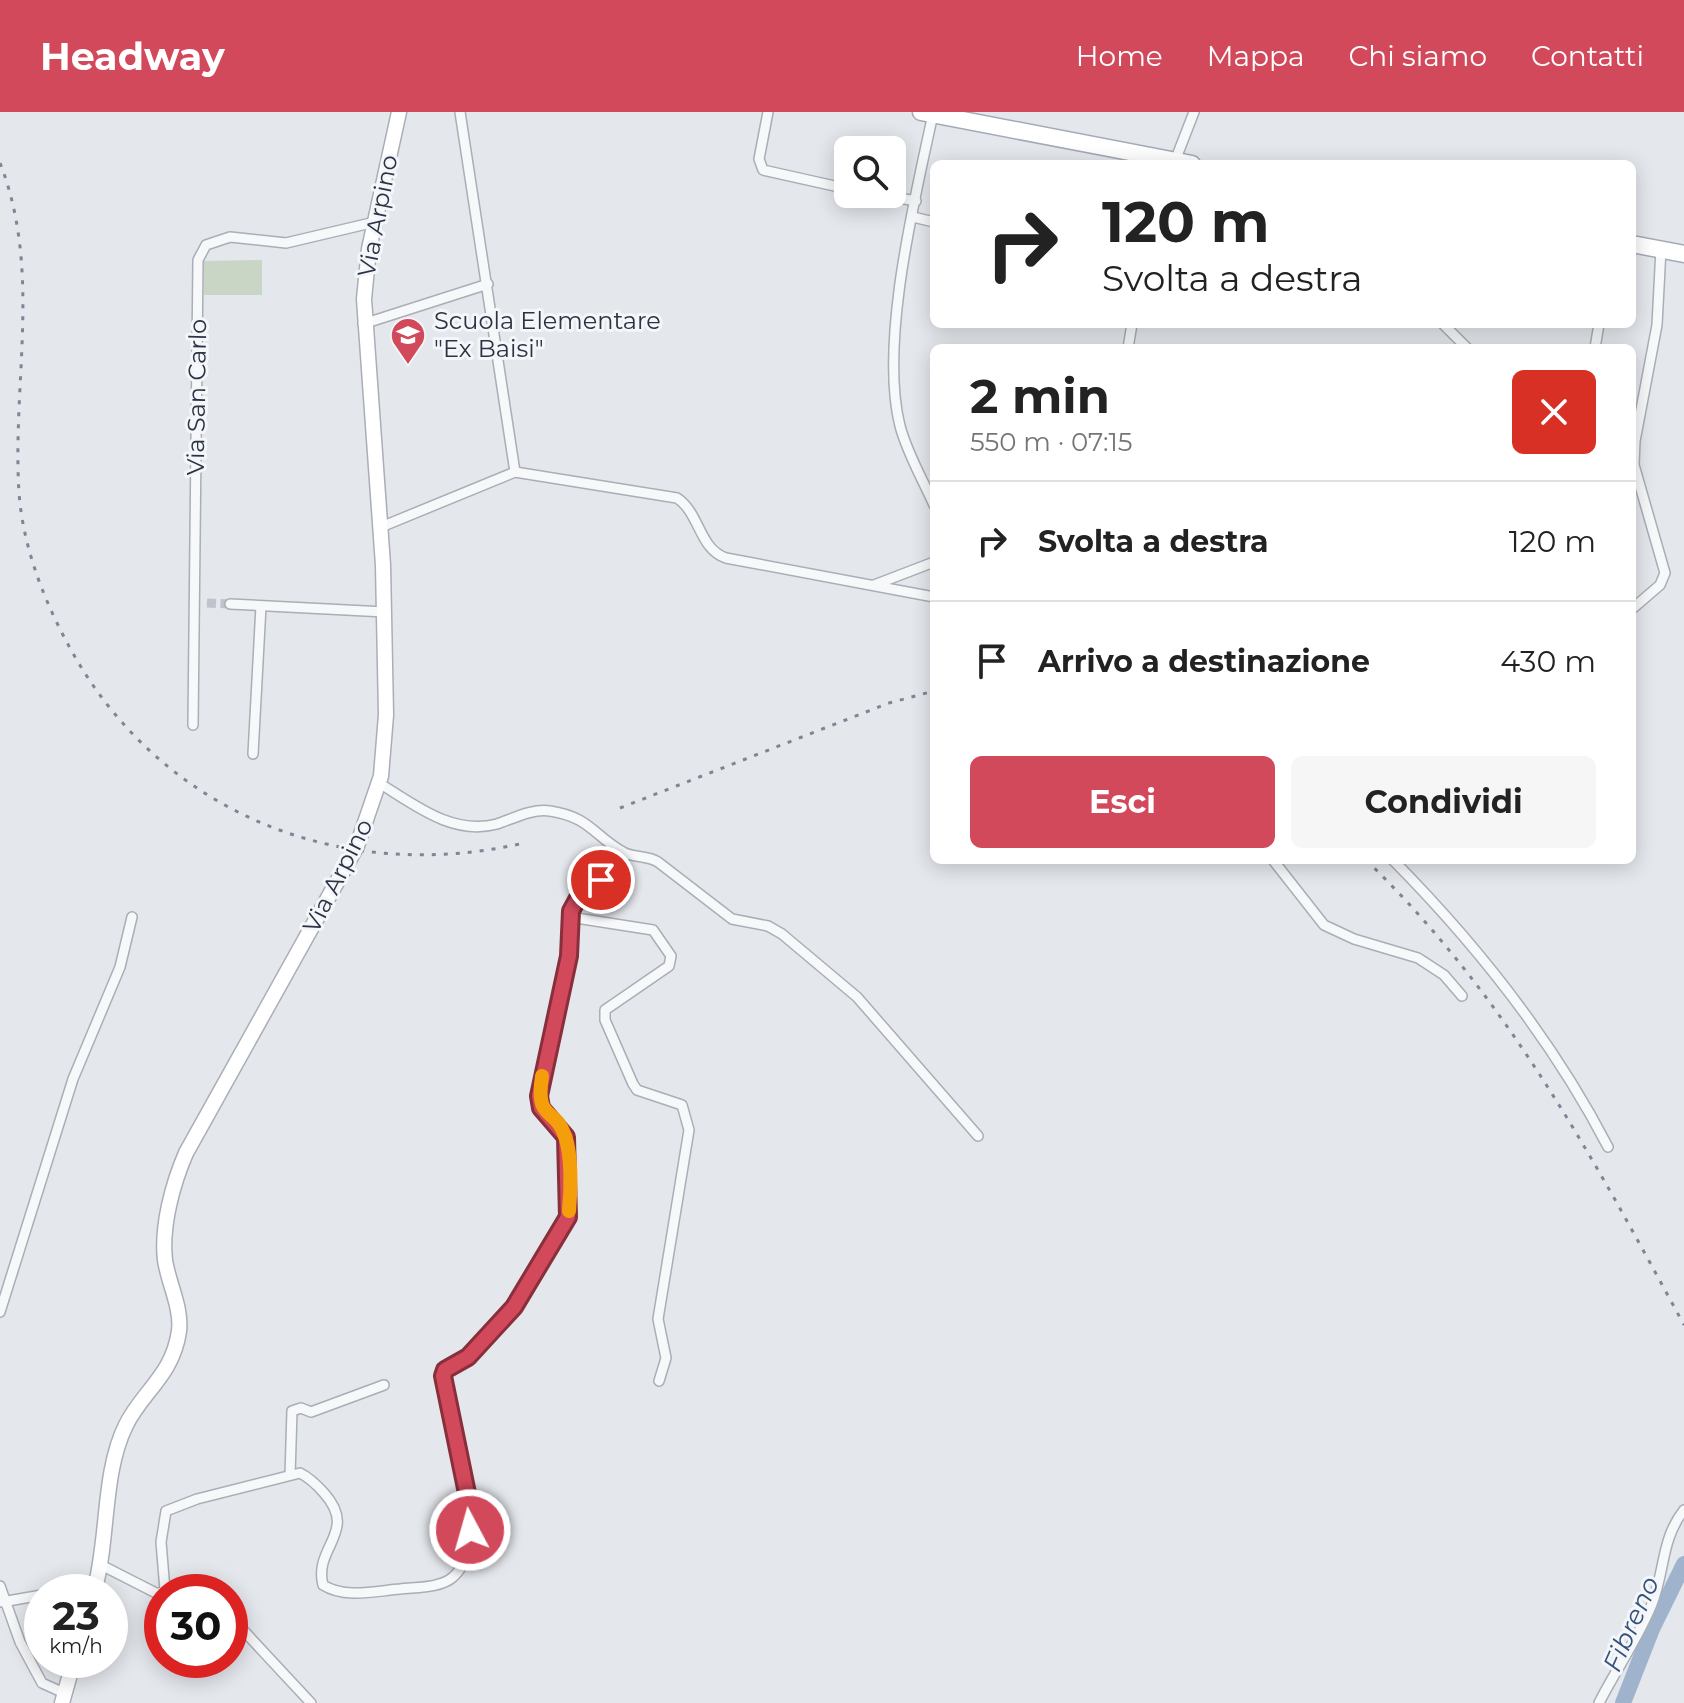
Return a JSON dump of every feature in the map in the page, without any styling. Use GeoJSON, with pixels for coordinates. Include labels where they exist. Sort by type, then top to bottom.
{"type":"FeatureCollection","features":[{"type":"Feature","properties":{"kind":"main road"},"geometry":{"type":"LineString","coordinates":[[927,113],[1162,160]]}},
{"type":"Feature","properties":{"kind":"main road"},"geometry":{"type":"LineString","coordinates":[[1636,245],[1684,254]]}},
{"type":"Feature","properties":{"kind":"street","name":"Via Arpino"},"geometry":{"type":"LineString","coordinates":[[99,1574],[114,1462],[126,1424],[170,1362],[179,1329],[165,1258],[177,1175],[357,846],[379,783],[386,722],[385,612],[381,527],[363,324],[367,267],[399,112]]}},
{"type":"Feature","properties":{"kind":"street"},"geometry":{"type":"LineString","coordinates":[[460,112],[515,472]]}},
{"type":"Feature","properties":{"kind":"street"},"geometry":{"type":"LineString","coordinates":[[768,112],[759,159],[763,170],[834,186]]}},
{"type":"Feature","properties":{"kind":"street"},"geometry":{"type":"LineString","coordinates":[[1173,160],[1194,112]]}},
{"type":"Feature","properties":{"kind":"street"},"geometry":{"type":"LineString","coordinates":[[927,113],[895,337],[894,374],[902,431],[930,496]]}},
{"type":"Feature","properties":{"kind":"street"},"geometry":{"type":"LineString","coordinates":[[906,199],[916,201]]}},
{"type":"Feature","properties":{"kind":"street"},"geometry":{"type":"LineString","coordinates":[[913,217],[930,221]]}},
{"type":"Feature","properties":{"kind":"street","name":"Via San Carlo"},"geometry":{"type":"LineString","coordinates":[[193,725],[198,260],[206,245],[230,237],[286,243],[375,222]]}},
{"type":"Feature","properties":{"kind":"street"},"geometry":{"type":"LineString","coordinates":[[1636,447],[1657,325],[1661,249]]}},
{"type":"Feature","properties":{"kind":"street"},"geometry":{"type":"LineString","coordinates":[[363,324],[488,284]]}},
{"type":"Feature","properties":{"kind":"street"},"geometry":{"type":"LineString","coordinates":[[1447,328],[1463,344]]}},
{"type":"Feature","properties":{"kind":"street"},"geometry":{"type":"LineString","coordinates":[[381,527],[515,472],[673,496],[686,505],[710,547],[720,556],[930,596]]}},
{"type":"Feature","properties":{"kind":"street"},"geometry":{"type":"LineString","coordinates":[[1636,474],[1665,573],[1660,585],[1636,606]]}},
{"type":"Feature","properties":{"kind":"street"},"geometry":{"type":"LineString","coordinates":[[873,585],[930,564]]}},
{"type":"Feature","properties":{"kind":"street"},"geometry":{"type":"LineString","coordinates":[[195,603],[207,603]]}},
{"type":"Feature","properties":{"kind":"street"},"geometry":{"type":"LineString","coordinates":[[230,604],[385,612]]}},
{"type":"Feature","properties":{"kind":"street"},"geometry":{"type":"LineString","coordinates":[[253,754],[261,606]]}},
{"type":"Feature","properties":{"kind":"street"},"geometry":{"type":"LineString","coordinates":[[379,783],[428,812],[469,829],[543,810],[569,816],[593,826],[625,854],[655,860],[732,919],[768,926],[788,938],[878,1017],[978,1136]]}},
{"type":"Feature","properties":{"kind":"street"},"geometry":{"type":"LineString","coordinates":[[164,1574],[161,1542],[166,1511],[300,1473],[308,1477],[334,1504],[338,1515],[336,1533],[320,1575],[323,1585],[332,1591],[372,1592],[439,1584],[455,1576],[462,1567],[470,1530],[469,1503],[443,1376],[445,1370],[486,1340],[514,1307],[568,1217],[566,1137],[541,1108],[539,1096],[569,956],[570,917],[577,900],[621,869],[625,854]]}},
{"type":"Feature","properties":{"kind":"street"},"geometry":{"type":"LineString","coordinates":[[1276,864],[1326,927],[1418,958],[1444,975],[1462,996]]}},
{"type":"Feature","properties":{"kind":"street"},"geometry":{"type":"LineString","coordinates":[[1397,864],[1434,902],[1495,976],[1578,1095],[1608,1147]]}},
{"type":"Feature","properties":{"kind":"street"},"geometry":{"type":"LineString","coordinates":[[0,1312],[73,1079],[120,967],[132,917]]}},
{"type":"Feature","properties":{"kind":"street"},"geometry":{"type":"LineString","coordinates":[[570,917],[653,930],[671,956],[669,966],[605,1010],[605,1020],[637,1090],[682,1105],[689,1130],[658,1319],[666,1358],[659,1381]]}},
{"type":"Feature","properties":{"kind":"street"},"geometry":{"type":"LineString","coordinates":[[290,1475],[292,1411],[301,1408],[311,1412],[384,1385]]}},
{"type":"Feature","properties":{"kind":"street"},"geometry":{"type":"LineString","coordinates":[[1599,1703],[1648,1612],[1660,1579],[1666,1541],[1684,1510]]}},
{"type":"Feature","properties":{"kind":"street"},"geometry":{"type":"LineString","coordinates":[[101,1565],[144,1587]]}},
{"type":"Feature","properties":{"kind":"street"},"geometry":{"type":"LineString","coordinates":[[0,1586],[2,1602],[42,1683],[63,1698],[69,1678]]}},
{"type":"Feature","properties":{"kind":"street"},"geometry":{"type":"LineString","coordinates":[[2,1602],[24,1598]]}},
{"type":"Feature","properties":{"kind":"street"},"geometry":{"type":"LineString","coordinates":[[248,1635],[311,1703]]}},
{"type":"Feature","properties":{"kind":"green space"},"geometry":{"type":"Polygon","coordinates":[[[262,260],[262,295],[204,295],[204,261],[262,260]]]}},
{"type":"Feature","properties":{"kind":"waterway","name":"Fibreno"},"geometry":{"type":"LineString","coordinates":[[1623,1703],[1652,1629],[1684,1564]]}},
{"type":"Feature","properties":{"kind":"tunnel"},"geometry":{"type":"LineString","coordinates":[[207,603],[230,604]]}},
{"type":"Feature","properties":{"kind":"railway"},"geometry":{"type":"LineString","coordinates":[[0,163],[13,203],[23,285],[18,451],[21,513],[43,593],[70,648],[108,706],[154,754],[206,794],[263,824],[324,844],[389,854],[456,853],[524,843]]}},
{"type":"Feature","properties":{"kind":"railway"},"geometry":{"type":"LineString","coordinates":[[620,808],[889,703],[930,692]]}},
{"type":"Feature","properties":{"kind":"railway"},"geometry":{"type":"LineString","coordinates":[[1370,864],[1462,966],[1504,1022],[1580,1139],[1684,1325]]}},
{"type":"Feature","properties":{"kind":"slow traffic"},"geometry":{"type":"LineString","coordinates":[[542,1076],[541,1108],[559,1125],[566,1137],[569,1211]]}},
{"type":"Feature","properties":{"kind":"place","name":"Scuola Elementare \"Ex Baisi\""},"geometry":{"type":"Point","coordinates":[408,366]}},
{"type":"Feature","properties":{"kind":"route"},"geometry":{"type":"LineString","coordinates":[[470,1530],[469,1503],[443,1376],[445,1370],[468,1357],[486,1340],[514,1307],[568,1217],[570,1197],[566,1137],[559,1125],[541,1108],[539,1096],[569,956],[571,911],[577,900],[601,880]]}}]}
